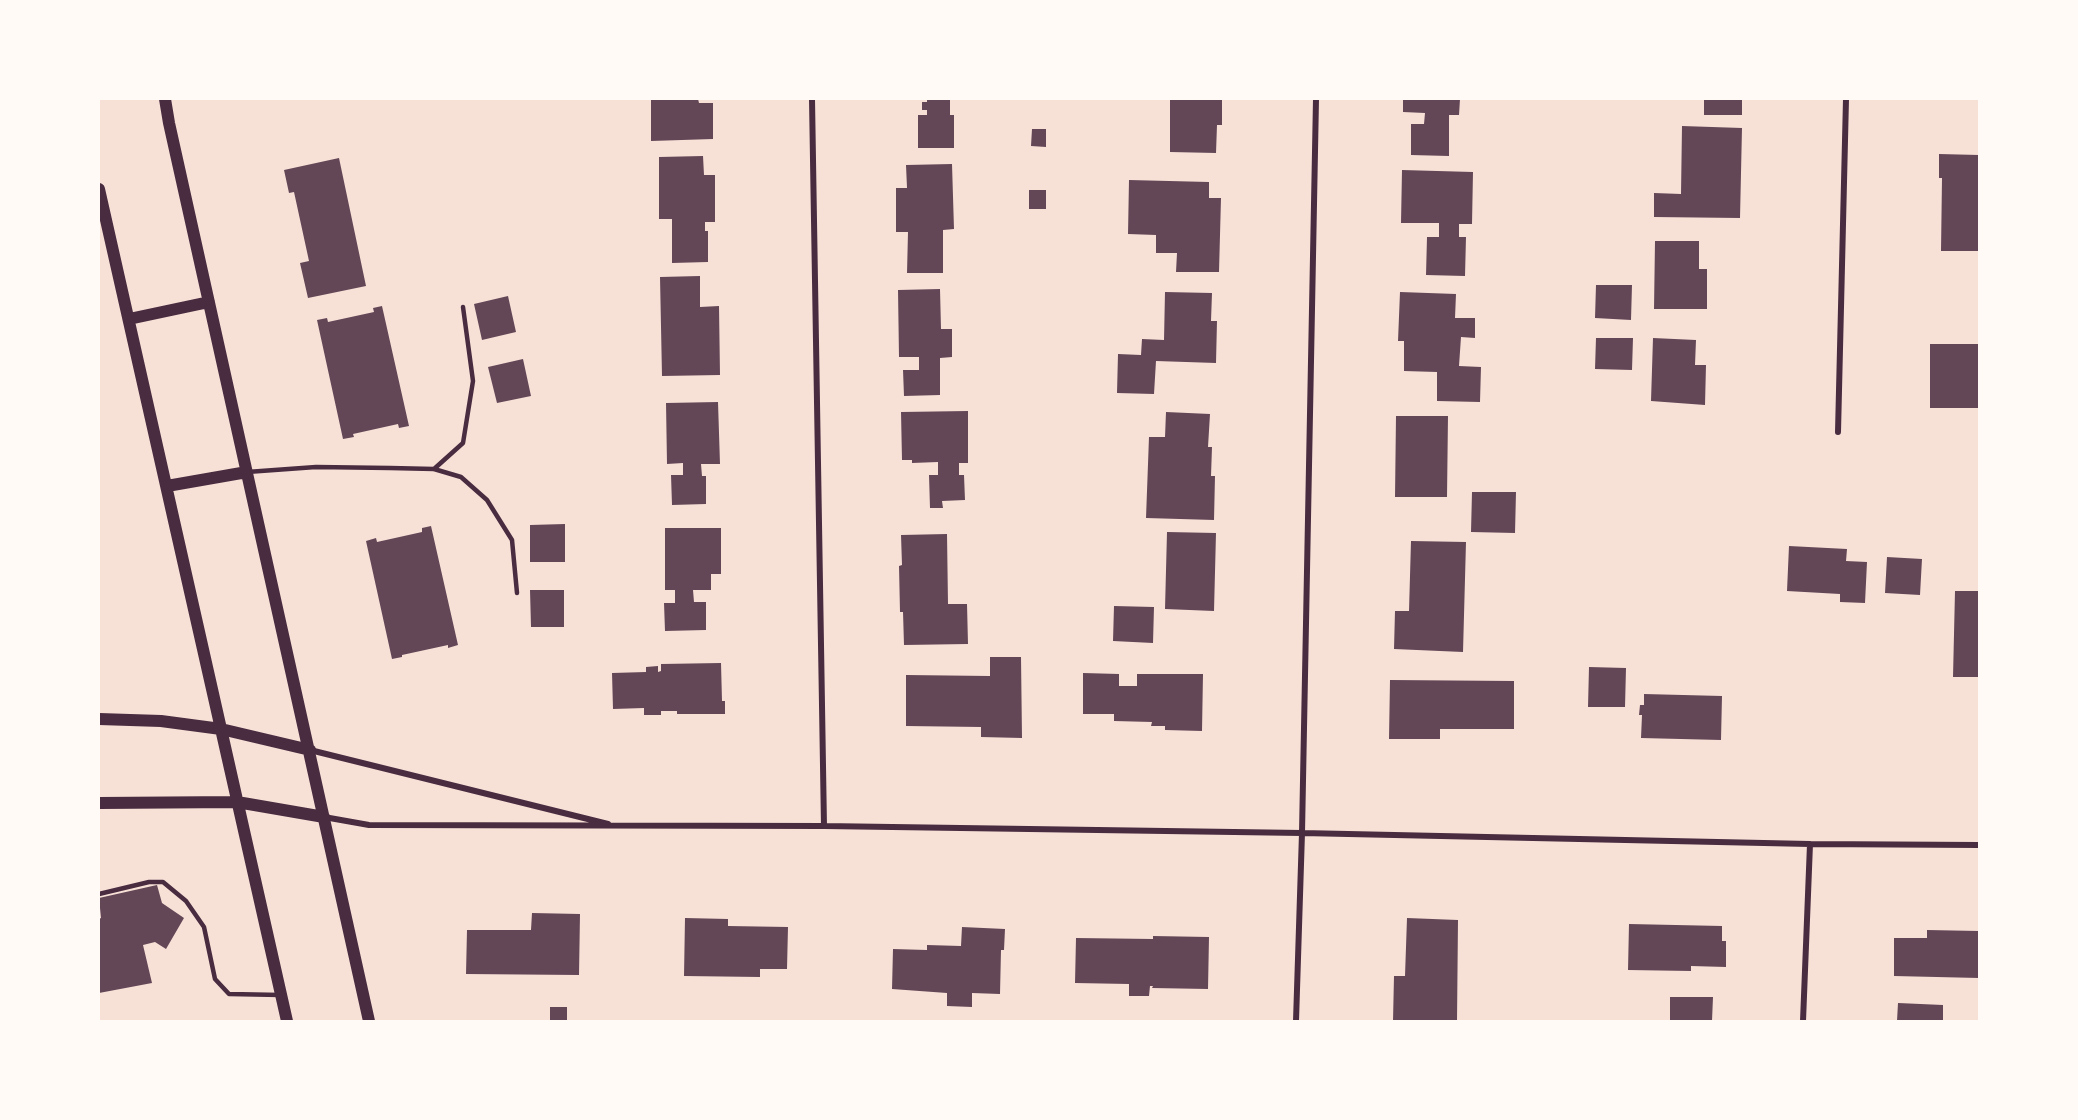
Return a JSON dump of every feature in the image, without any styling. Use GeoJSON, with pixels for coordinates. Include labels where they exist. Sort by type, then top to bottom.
{"type":"FeatureCollection","features":[{"type":"Feature","properties":{"kind":"main road"},"geometry":{"type":"LineString","coordinates":[[165,99],[369,1021]]}},
{"type":"Feature","properties":{"kind":"main road"},"geometry":{"type":"LineString","coordinates":[[99,189],[286,1021]]}},
{"type":"Feature","properties":{"kind":"main road"},"geometry":{"type":"LineString","coordinates":[[129,319],[209,302]]}},
{"type":"Feature","properties":{"kind":"main road"},"geometry":{"type":"LineString","coordinates":[[167,486],[247,471]]}},
{"type":"Feature","properties":{"kind":"main road"},"geometry":{"type":"LineString","coordinates":[[99,719],[161,721],[221,729],[310,750]]}},
{"type":"Feature","properties":{"kind":"main road"},"geometry":{"type":"LineString","coordinates":[[99,803],[237,802],[324,817]]}},
{"type":"Feature","properties":{"kind":"street"},"geometry":{"type":"LineString","coordinates":[[812,99],[824,825]]}},
{"type":"Feature","properties":{"kind":"street"},"geometry":{"type":"LineString","coordinates":[[1296,1021],[1302,833],[1316,99]]}},
{"type":"Feature","properties":{"kind":"street"},"geometry":{"type":"LineString","coordinates":[[1838,432],[1846,99]]}},
{"type":"Feature","properties":{"kind":"street"},"geometry":{"type":"LineString","coordinates":[[310,750],[617,826]]}},
{"type":"Feature","properties":{"kind":"street"},"geometry":{"type":"LineString","coordinates":[[324,817],[369,825],[824,825],[1810,844],[1979,845]]}},
{"type":"Feature","properties":{"kind":"street"},"geometry":{"type":"LineString","coordinates":[[1803,1021],[1810,844]]}},
{"type":"Feature","properties":{"kind":"lane"},"geometry":{"type":"LineString","coordinates":[[434,469],[463,443],[473,381],[463,307]]}},
{"type":"Feature","properties":{"kind":"lane"},"geometry":{"type":"LineString","coordinates":[[247,471],[316,467],[434,469],[461,477],[487,500],[512,540],[517,593]]}},
{"type":"Feature","properties":{"kind":"lane"},"geometry":{"type":"LineString","coordinates":[[99,894],[149,882],[163,882],[186,901],[204,927],[215,979],[229,994],[281,996]]}},
{"type":"Feature","properties":{"kind":"building"},"geometry":{"type":"Polygon","coordinates":[[[651,99],[698,99],[699,103],[713,103],[713,139],[651,141],[651,99]]]}},
{"type":"Feature","properties":{"kind":"building"},"geometry":{"type":"Polygon","coordinates":[[[927,99],[950,99],[950,115],[954,115],[954,148],[918,148],[918,115],[927,115],[927,110],[922,110],[922,102],[927,102],[927,99]]]}},
{"type":"Feature","properties":{"kind":"building"},"geometry":{"type":"Polygon","coordinates":[[[1170,99],[1222,99],[1222,125],[1217,125],[1216,153],[1170,152],[1170,99]]]}},
{"type":"Feature","properties":{"kind":"building"},"geometry":{"type":"Polygon","coordinates":[[[1403,99],[1460,99],[1459,115],[1449,115],[1449,156],[1411,155],[1411,124],[1424,124],[1425,113],[1403,112],[1403,99]]]}},
{"type":"Feature","properties":{"kind":"building"},"geometry":{"type":"Polygon","coordinates":[[[1704,99],[1742,99],[1742,115],[1704,115],[1704,99]]]}},
{"type":"Feature","properties":{"kind":"building"},"geometry":{"type":"Polygon","coordinates":[[[1682,126],[1742,128],[1740,218],[1654,217],[1654,193],[1681,194],[1682,126]]]}},
{"type":"Feature","properties":{"kind":"building"},"geometry":{"type":"Polygon","coordinates":[[[1032,129],[1046,129],[1046,147],[1031,146],[1032,129]]]}},
{"type":"Feature","properties":{"kind":"building"},"geometry":{"type":"Polygon","coordinates":[[[1939,154],[1979,155],[1979,251],[1941,251],[1942,178],[1939,178],[1939,154]]]}},
{"type":"Feature","properties":{"kind":"building"},"geometry":{"type":"Polygon","coordinates":[[[703,156],[704,175],[715,175],[715,222],[705,222],[705,231],[708,231],[708,262],[672,263],[672,219],[659,219],[659,157],[703,156]]]}},
{"type":"Feature","properties":{"kind":"building"},"geometry":{"type":"Polygon","coordinates":[[[339,158],[366,286],[308,298],[300,263],[309,261],[294,192],[289,193],[284,170],[339,158]]]}},
{"type":"Feature","properties":{"kind":"building"},"geometry":{"type":"Polygon","coordinates":[[[952,164],[954,229],[943,230],[943,273],[907,273],[908,232],[896,232],[896,188],[907,188],[906,165],[952,164]]]}},
{"type":"Feature","properties":{"kind":"building"},"geometry":{"type":"Polygon","coordinates":[[[1402,170],[1473,172],[1472,224],[1459,224],[1459,237],[1466,237],[1465,276],[1426,275],[1427,237],[1439,237],[1439,223],[1401,223],[1402,170]]]}},
{"type":"Feature","properties":{"kind":"building"},"geometry":{"type":"Polygon","coordinates":[[[1129,180],[1209,182],[1209,198],[1221,198],[1219,272],[1176,272],[1177,253],[1156,253],[1156,235],[1128,234],[1129,180]]]}},
{"type":"Feature","properties":{"kind":"building"},"geometry":{"type":"Polygon","coordinates":[[[1029,190],[1046,190],[1046,209],[1029,209],[1029,190]]]}},
{"type":"Feature","properties":{"kind":"building"},"geometry":{"type":"Polygon","coordinates":[[[1655,241],[1699,241],[1699,269],[1707,269],[1707,309],[1654,309],[1655,241]]]}},
{"type":"Feature","properties":{"kind":"building"},"geometry":{"type":"Polygon","coordinates":[[[700,276],[700,307],[719,306],[720,375],[662,376],[660,277],[700,276]]]}},
{"type":"Feature","properties":{"kind":"building"},"geometry":{"type":"Polygon","coordinates":[[[1596,285],[1632,285],[1631,320],[1595,318],[1596,285]]]}},
{"type":"Feature","properties":{"kind":"building"},"geometry":{"type":"Polygon","coordinates":[[[940,289],[941,329],[952,329],[952,357],[940,358],[940,395],[904,396],[903,370],[919,370],[919,357],[899,357],[898,290],[940,289]]]}},
{"type":"Feature","properties":{"kind":"building"},"geometry":{"type":"Polygon","coordinates":[[[1165,292],[1212,293],[1211,321],[1217,321],[1216,363],[1156,361],[1154,394],[1117,393],[1118,354],[1141,355],[1142,339],[1164,340],[1165,292]]]}},
{"type":"Feature","properties":{"kind":"building"},"geometry":{"type":"Polygon","coordinates":[[[1400,292],[1456,294],[1455,318],[1475,318],[1475,338],[1461,337],[1459,366],[1481,367],[1480,402],[1437,401],[1437,372],[1404,371],[1404,341],[1398,341],[1400,292]]]}},
{"type":"Feature","properties":{"kind":"building"},"geometry":{"type":"Polygon","coordinates":[[[508,296],[516,332],[482,340],[474,304],[508,296]]]}},
{"type":"Feature","properties":{"kind":"building"},"geometry":{"type":"Polygon","coordinates":[[[382,306],[409,426],[399,428],[398,424],[353,434],[354,437],[343,439],[317,320],[327,318],[328,322],[374,312],[373,308],[382,306]]]}},
{"type":"Feature","properties":{"kind":"building"},"geometry":{"type":"Polygon","coordinates":[[[1596,338],[1633,338],[1632,370],[1595,369],[1596,338]]]}},
{"type":"Feature","properties":{"kind":"building"},"geometry":{"type":"Polygon","coordinates":[[[1653,338],[1696,340],[1695,365],[1706,365],[1705,405],[1651,401],[1653,338]]]}},
{"type":"Feature","properties":{"kind":"building"},"geometry":{"type":"Polygon","coordinates":[[[1930,344],[1979,344],[1979,408],[1930,408],[1930,344]]]}},
{"type":"Feature","properties":{"kind":"building"},"geometry":{"type":"Polygon","coordinates":[[[523,359],[531,396],[497,403],[488,367],[523,359]]]}},
{"type":"Feature","properties":{"kind":"building"},"geometry":{"type":"Polygon","coordinates":[[[718,402],[720,464],[701,464],[702,476],[706,476],[706,504],[672,505],[671,475],[683,475],[683,463],[667,464],[666,403],[718,402]]]}},
{"type":"Feature","properties":{"kind":"building"},"geometry":{"type":"Polygon","coordinates":[[[968,411],[968,463],[959,463],[959,475],[964,475],[965,500],[942,501],[943,508],[930,508],[929,475],[938,475],[938,462],[912,463],[912,460],[902,460],[901,412],[968,411]]]}},
{"type":"Feature","properties":{"kind":"building"},"geometry":{"type":"Polygon","coordinates":[[[1166,412],[1210,414],[1208,447],[1212,447],[1211,476],[1215,476],[1214,520],[1146,518],[1149,437],[1165,437],[1166,412]]]}},
{"type":"Feature","properties":{"kind":"building"},"geometry":{"type":"Polygon","coordinates":[[[1396,416],[1448,416],[1447,497],[1395,497],[1396,416]]]}},
{"type":"Feature","properties":{"kind":"building"},"geometry":{"type":"Polygon","coordinates":[[[1472,492],[1516,492],[1515,533],[1471,532],[1472,492]]]}},
{"type":"Feature","properties":{"kind":"building"},"geometry":{"type":"Polygon","coordinates":[[[565,524],[565,562],[530,562],[530,525],[565,524]]]}},
{"type":"Feature","properties":{"kind":"building"},"geometry":{"type":"Polygon","coordinates":[[[431,526],[458,645],[448,648],[448,645],[392,659],[366,541],[376,538],[377,542],[422,532],[422,528],[431,526]]]}},
{"type":"Feature","properties":{"kind":"building"},"geometry":{"type":"Polygon","coordinates":[[[665,528],[721,528],[721,574],[711,574],[711,590],[693,590],[694,602],[706,602],[706,630],[665,631],[664,603],[675,603],[675,590],[665,590],[665,528]]]}},
{"type":"Feature","properties":{"kind":"building"},"geometry":{"type":"Polygon","coordinates":[[[1167,532],[1216,533],[1214,611],[1165,609],[1167,532]]]}},
{"type":"Feature","properties":{"kind":"building"},"geometry":{"type":"Polygon","coordinates":[[[947,534],[948,604],[967,604],[968,644],[904,645],[903,612],[900,612],[901,535],[947,534]]]}},
{"type":"Feature","properties":{"kind":"building"},"geometry":{"type":"Polygon","coordinates":[[[1411,541],[1466,542],[1463,652],[1394,649],[1395,611],[1409,611],[1411,541]]]}},
{"type":"Feature","properties":{"kind":"building"},"geometry":{"type":"Polygon","coordinates":[[[1789,546],[1847,549],[1846,561],[1867,562],[1865,603],[1840,602],[1840,594],[1787,591],[1789,546]]]}},
{"type":"Feature","properties":{"kind":"building"},"geometry":{"type":"Polygon","coordinates":[[[1887,557],[1922,559],[1920,595],[1885,593],[1887,557]]]}},
{"type":"Feature","properties":{"kind":"building"},"geometry":{"type":"Polygon","coordinates":[[[530,590],[564,590],[564,627],[531,627],[530,590]]]}},
{"type":"Feature","properties":{"kind":"building"},"geometry":{"type":"Polygon","coordinates":[[[1955,591],[1979,591],[1979,677],[1953,677],[1955,591]]]}},
{"type":"Feature","properties":{"kind":"building"},"geometry":{"type":"Polygon","coordinates":[[[1114,606],[1154,607],[1153,643],[1113,641],[1114,606]]]}},
{"type":"Feature","properties":{"kind":"building"},"geometry":{"type":"Polygon","coordinates":[[[990,657],[1021,657],[1022,738],[981,737],[981,727],[906,726],[906,675],[990,676],[990,657]]]}},
{"type":"Feature","properties":{"kind":"building"},"geometry":{"type":"Polygon","coordinates":[[[721,663],[722,701],[725,701],[725,714],[677,714],[677,711],[661,711],[661,715],[644,715],[644,708],[613,709],[612,673],[646,672],[646,667],[658,666],[658,672],[661,671],[661,664],[721,663]]]}},
{"type":"Feature","properties":{"kind":"building"},"geometry":{"type":"Polygon","coordinates":[[[1589,667],[1626,668],[1625,707],[1588,707],[1589,667]]]}},
{"type":"Feature","properties":{"kind":"building"},"geometry":{"type":"Polygon","coordinates":[[[1083,673],[1119,674],[1119,686],[1137,686],[1137,674],[1203,674],[1202,731],[1165,730],[1165,726],[1151,726],[1152,722],[1114,721],[1114,714],[1083,714],[1083,673]]]}},
{"type":"Feature","properties":{"kind":"building"},"geometry":{"type":"Polygon","coordinates":[[[1390,680],[1514,681],[1514,729],[1440,729],[1440,739],[1389,739],[1390,680]]]}},
{"type":"Feature","properties":{"kind":"building"},"geometry":{"type":"Polygon","coordinates":[[[1644,694],[1722,696],[1721,740],[1641,738],[1642,715],[1639,715],[1640,705],[1644,705],[1644,694]]]}},
{"type":"Feature","properties":{"kind":"building"},"geometry":{"type":"Polygon","coordinates":[[[157,885],[162,903],[184,918],[166,949],[155,942],[143,945],[152,983],[99,993],[99,919],[101,918],[99,898],[157,885]]]}},
{"type":"Feature","properties":{"kind":"building"},"geometry":{"type":"Polygon","coordinates":[[[532,913],[580,914],[579,975],[466,974],[467,930],[531,930],[532,913]]]}},
{"type":"Feature","properties":{"kind":"building"},"geometry":{"type":"Polygon","coordinates":[[[685,918],[728,919],[728,926],[788,927],[787,969],[760,969],[760,977],[684,976],[685,918]]]}},
{"type":"Feature","properties":{"kind":"building"},"geometry":{"type":"Polygon","coordinates":[[[1407,918],[1458,920],[1457,1021],[1393,1021],[1394,976],[1405,976],[1407,918]]]}},
{"type":"Feature","properties":{"kind":"building"},"geometry":{"type":"Polygon","coordinates":[[[1629,924],[1722,926],[1722,941],[1726,941],[1726,967],[1691,966],[1691,971],[1628,970],[1629,924]]]}},
{"type":"Feature","properties":{"kind":"building"},"geometry":{"type":"Polygon","coordinates":[[[962,927],[1005,929],[1004,950],[1001,950],[1000,994],[972,993],[972,1007],[947,1006],[947,993],[892,989],[893,949],[927,950],[927,945],[961,946],[962,927]]]}},
{"type":"Feature","properties":{"kind":"building"},"geometry":{"type":"Polygon","coordinates":[[[1927,930],[1979,931],[1979,978],[1894,976],[1894,938],[1927,938],[1927,930]]]}},
{"type":"Feature","properties":{"kind":"building"},"geometry":{"type":"Polygon","coordinates":[[[1153,936],[1209,937],[1208,989],[1152,988],[1153,986],[1150,986],[1149,996],[1129,996],[1129,984],[1075,983],[1076,938],[1153,939],[1153,936]]]}},
{"type":"Feature","properties":{"kind":"building"},"geometry":{"type":"Polygon","coordinates":[[[1670,997],[1713,997],[1712,1021],[1670,1021],[1670,997]]]}},
{"type":"Feature","properties":{"kind":"building"},"geometry":{"type":"Polygon","coordinates":[[[1898,1003],[1943,1005],[1943,1021],[1897,1021],[1898,1003]]]}},
{"type":"Feature","properties":{"kind":"building"},"geometry":{"type":"Polygon","coordinates":[[[550,1007],[567,1007],[567,1021],[550,1020],[550,1007]]]}}]}
